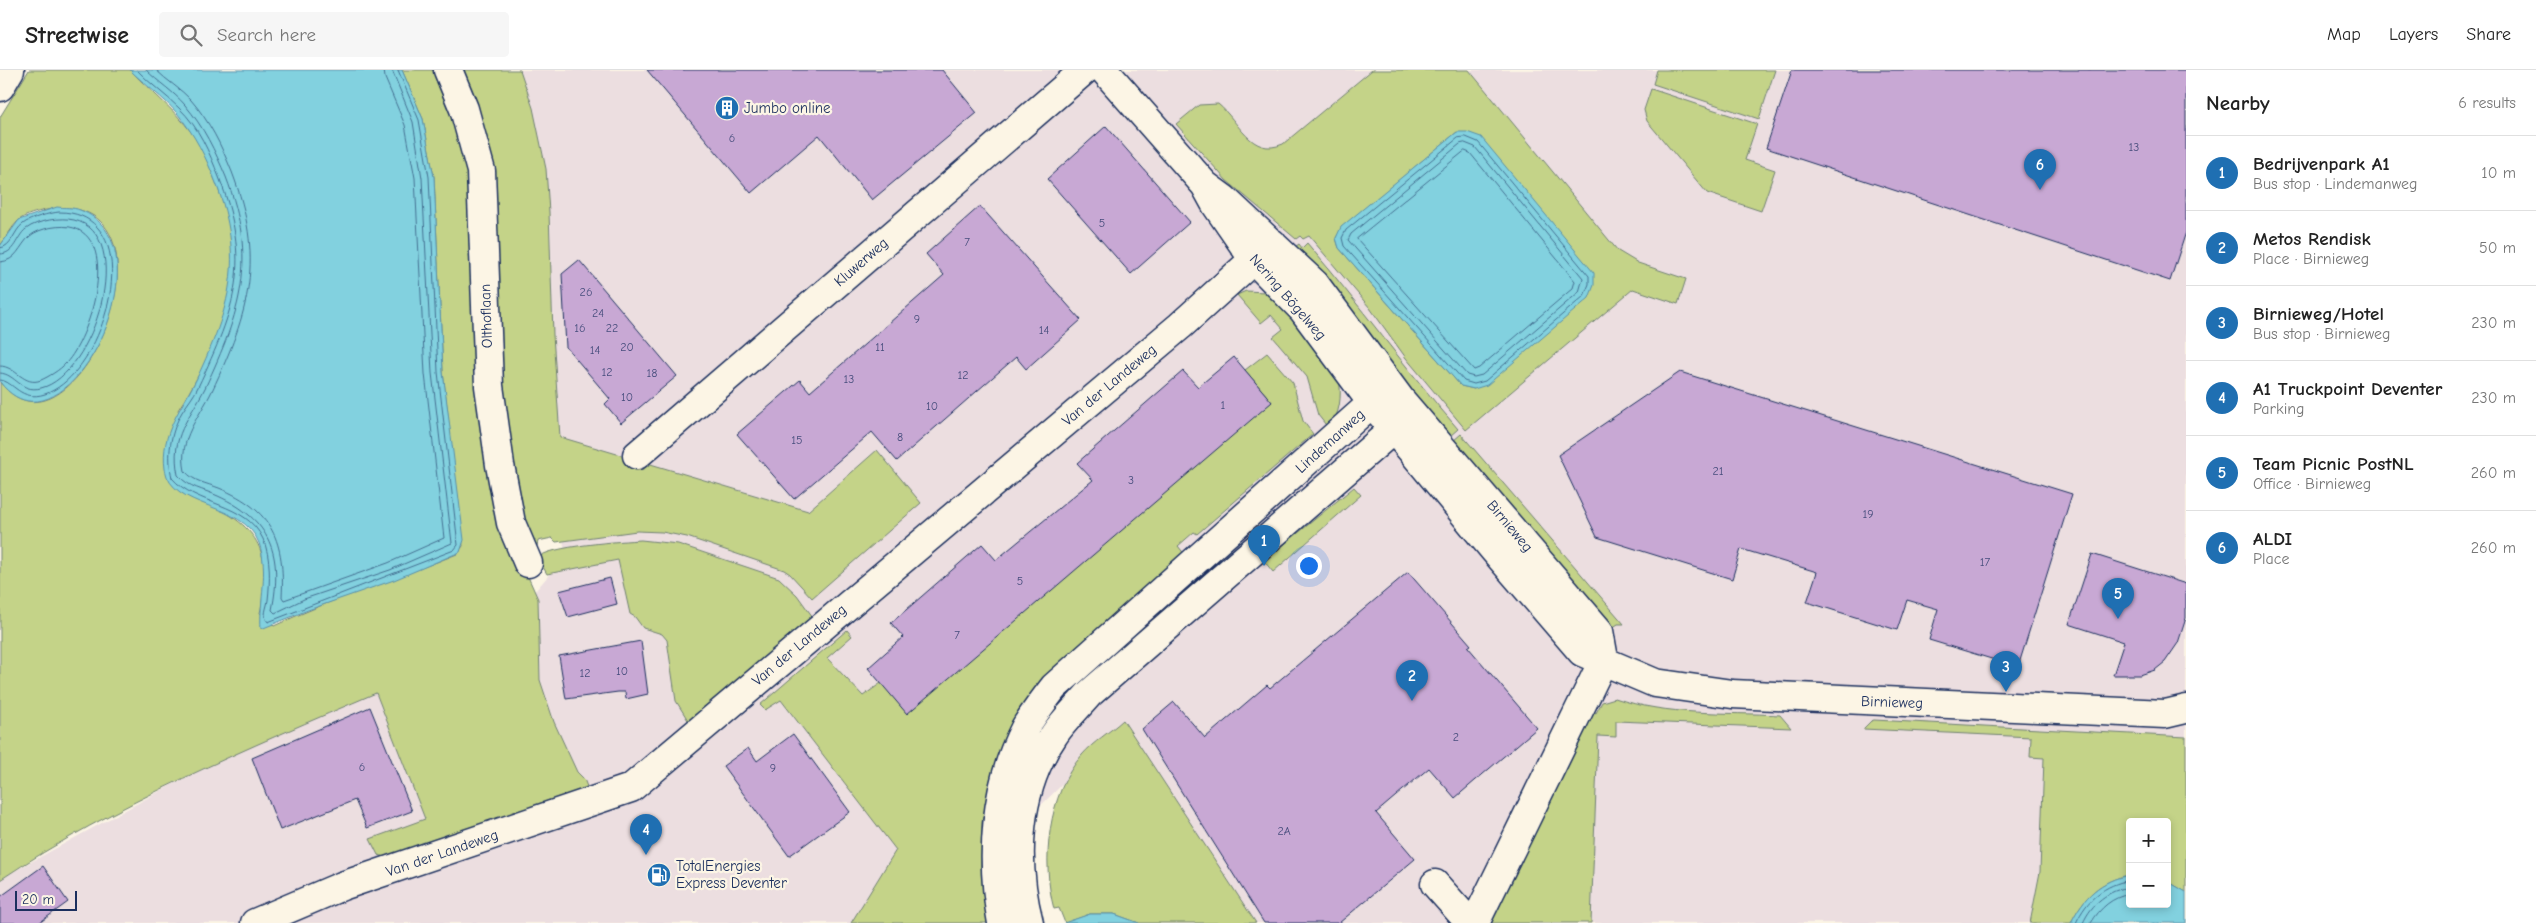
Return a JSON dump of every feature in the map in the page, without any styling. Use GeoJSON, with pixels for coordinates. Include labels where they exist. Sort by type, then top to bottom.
{"type":"FeatureCollection","features":[{"type":"Feature","properties":{"kind":"street"},"geometry":{"type":"LineString","coordinates":[[0,87],[10,70]]}},
{"type":"Feature","properties":{"kind":"street","name":"Olthoflaan"},"geometry":{"type":"LineString","coordinates":[[448,70],[464,109],[481,171],[489,386],[500,465],[511,523],[522,553],[528,563]]}},
{"type":"Feature","properties":{"kind":"street","name":"Kluwerweg"},"geometry":{"type":"LineString","coordinates":[[637,454],[1085,70]]}},
{"type":"Feature","properties":{"kind":"street","name":"Nering Bögelweg"},"geometry":{"type":"LineString","coordinates":[[1104,70],[1263,251],[1303,310],[1372,402],[1395,428]]}},
{"type":"Feature","properties":{"kind":"street","name":"Nering Bögelweg"},"geometry":{"type":"LineString","coordinates":[[1263,251],[1315,284],[1401,400]]}},
{"type":"Feature","properties":{"kind":"street","name":"Van der Landeweg"},"geometry":{"type":"LineString","coordinates":[[255,923],[342,886],[632,788],[825,623],[1180,326],[1263,251]]}},
{"type":"Feature","properties":{"kind":"street"},"geometry":{"type":"LineString","coordinates":[[1030,923],[1021,884],[1018,843],[1026,798],[1034,773],[1054,735],[1089,694],[1395,428],[1401,400]]}},
{"type":"Feature","properties":{"kind":"street","name":"Lindemanweg"},"geometry":{"type":"LineString","coordinates":[[1002,923],[995,866],[997,821],[1001,796],[1025,728],[1054,687],[1372,402],[1401,400]]}},
{"type":"Feature","properties":{"kind":"street","name":"Birnieweg"},"geometry":{"type":"LineString","coordinates":[[1401,400],[1599,631],[1604,659]]}},
{"type":"Feature","properties":{"kind":"street","name":"Birnieweg"},"geometry":{"type":"LineString","coordinates":[[1395,428],[1494,550],[1582,652],[1604,659],[1655,683],[1732,694],[2165,714],[2186,709]]}},
{"type":"Feature","properties":{"kind":"street"},"geometry":{"type":"LineString","coordinates":[[1475,923],[1604,659]]}},
{"type":"Feature","properties":{"kind":"street"},"geometry":{"type":"LineString","coordinates":[[1435,884],[1470,923]]}},
{"type":"Feature","properties":{"kind":"shaded area"},"geometry":{"type":"Polygon","coordinates":[[[512,70],[2186,70],[2186,745],[2042,923],[1241,923],[1120,729],[951,892],[855,923],[0,923],[0,880],[9,874],[169,786],[513,617],[565,556],[512,70]]]}},
{"type":"Feature","properties":{"kind":"green space"},"geometry":{"type":"Polygon","coordinates":[[[29,70],[130,70],[185,124],[205,153],[229,225],[233,254],[232,275],[224,315],[209,355],[178,410],[211,505],[229,514],[242,524],[253,535],[260,548],[265,577],[260,613],[274,626],[319,606],[457,554],[463,546],[443,372],[434,177],[423,119],[402,70],[441,70],[458,107],[525,570],[538,599],[540,680],[554,722],[577,772],[584,779],[589,792],[389,858],[378,855],[370,839],[425,819],[376,693],[184,778],[89,826],[0,880],[0,382],[28,401],[57,395],[83,370],[104,333],[116,292],[116,253],[101,222],[69,208],[42,211],[22,218],[13,227],[0,246],[0,117],[29,70]]]}},
{"type":"Feature","properties":{"kind":"green space"},"geometry":{"type":"Polygon","coordinates":[[[452,70],[520,70],[533,108],[546,169],[553,335],[560,437],[808,511],[877,450],[921,503],[812,598],[784,570],[687,537],[662,532],[637,531],[556,542],[552,538],[538,541],[537,546],[525,544],[489,289],[452,70]]]}},
{"type":"Feature","properties":{"kind":"green space"},"geometry":{"type":"Polygon","coordinates":[[[1372,70],[1469,70],[1618,251],[1638,263],[1686,279],[1678,304],[1633,289],[1466,430],[1406,358],[1370,308],[1309,236],[1303,239],[1300,236],[1296,239],[1226,180],[1176,124],[1199,105],[1218,104],[1246,136],[1254,142],[1262,146],[1272,147],[1283,144],[1372,70]],[[1457,132],[1342,227],[1336,238],[1339,248],[1461,386],[1474,389],[1457,132]]]}},
{"type":"Feature","properties":{"kind":"green space"},"geometry":{"type":"Polygon","coordinates":[[[1657,70],[1775,70],[1759,119],[1653,84],[1657,70]]]}},
{"type":"Feature","properties":{"kind":"green space"},"geometry":{"type":"Polygon","coordinates":[[[1651,89],[1757,124],[1745,160],[1775,170],[1761,211],[1707,193],[1647,121],[1644,110],[1651,89]]]}},
{"type":"Feature","properties":{"kind":"green space"},"geometry":{"type":"Polygon","coordinates":[[[1307,243],[1458,429],[1450,436],[1292,249],[1299,244],[1302,248],[1307,243]]]}},
{"type":"Feature","properties":{"kind":"green space"},"geometry":{"type":"Polygon","coordinates":[[[1246,291],[1265,292],[1281,300],[1339,378],[1339,405],[1336,417],[1329,429],[1318,415],[1307,377],[1273,337],[1283,329],[1271,315],[1261,323],[1237,295],[1246,291]]]}},
{"type":"Feature","properties":{"kind":"green space"},"geometry":{"type":"Polygon","coordinates":[[[1267,353],[1293,383],[1303,421],[1313,434],[1197,534],[1194,532],[1178,546],[1186,556],[1060,663],[1042,683],[1000,752],[991,778],[982,822],[981,866],[989,923],[851,923],[896,850],[781,700],[765,710],[760,705],[847,630],[852,636],[827,658],[863,696],[1272,402],[1245,370],[1267,353]]]}},
{"type":"Feature","properties":{"kind":"green space"},"geometry":{"type":"Polygon","coordinates":[[[1461,434],[1624,624],[1618,624],[1612,628],[1453,441],[1461,434]]]}},
{"type":"Feature","properties":{"kind":"green space"},"geometry":{"type":"Polygon","coordinates":[[[1354,487],[1361,495],[1273,572],[1264,561],[1354,487]]]}},
{"type":"Feature","properties":{"kind":"green space"},"geometry":{"type":"Polygon","coordinates":[[[641,540],[678,544],[779,578],[797,595],[815,620],[691,725],[676,701],[667,640],[662,634],[643,628],[635,617],[630,614],[618,560],[547,574],[538,558],[555,550],[570,547],[641,540]]]}},
{"type":"Feature","properties":{"kind":"green space"},"geometry":{"type":"Polygon","coordinates":[[[1615,698],[1655,708],[1717,713],[1780,715],[1791,728],[1616,721],[1616,737],[1598,736],[1591,923],[1485,923],[1591,710],[1596,713],[1602,702],[1615,698]]]}},
{"type":"Feature","properties":{"kind":"green space"},"geometry":{"type":"Polygon","coordinates":[[[1123,720],[1256,923],[1139,923],[1114,914],[1090,914],[1065,923],[1059,908],[1054,909],[1048,870],[1048,849],[1050,829],[1061,789],[1082,755],[1123,720]]]}},
{"type":"Feature","properties":{"kind":"green space"},"geometry":{"type":"Polygon","coordinates":[[[1871,721],[2186,737],[2186,892],[2171,883],[2171,818],[2126,818],[2126,876],[2110,881],[2094,891],[2081,905],[2071,923],[2030,923],[2040,872],[2044,758],[2030,757],[2031,737],[1863,729],[1871,721]]]}},
{"type":"Feature","properties":{"kind":"water"},"geometry":{"type":"Polygon","coordinates":[[[130,70],[402,70],[423,119],[434,177],[443,372],[464,540],[460,552],[394,580],[308,610],[261,629],[264,575],[262,554],[259,543],[251,529],[238,519],[180,492],[170,482],[165,469],[164,456],[166,444],[173,421],[197,378],[218,328],[225,305],[230,282],[231,259],[230,236],[225,210],[200,146],[172,107],[130,70]]]}},
{"type":"Feature","properties":{"kind":"water"},"geometry":{"type":"Polygon","coordinates":[[[1457,132],[1467,132],[1481,137],[1594,273],[1594,285],[1589,298],[1487,385],[1474,389],[1461,386],[1339,248],[1336,238],[1341,227],[1457,132]]]}},
{"type":"Feature","properties":{"kind":"water"},"geometry":{"type":"Polygon","coordinates":[[[57,207],[80,210],[107,231],[117,264],[114,303],[100,341],[79,374],[53,396],[26,400],[0,382],[0,246],[19,220],[57,207]]]}},
{"type":"Feature","properties":{"kind":"water"},"geometry":{"type":"Polygon","coordinates":[[[2126,876],[2126,908],[2171,908],[2171,883],[2186,892],[2186,923],[2071,923],[2081,905],[2094,891],[2126,876]]]}},
{"type":"Feature","properties":{"kind":"water"},"geometry":{"type":"Polygon","coordinates":[[[1090,914],[1114,914],[1139,923],[1064,923],[1090,914]]]}},
{"type":"Feature","properties":{"kind":"building"},"geometry":{"type":"Polygon","coordinates":[[[647,70],[942,70],[977,113],[872,200],[819,135],[751,193],[647,70]]]}},
{"type":"Feature","properties":{"kind":"building"},"geometry":{"type":"Polygon","coordinates":[[[1792,70],[2186,70],[2186,232],[2170,281],[1766,148],[1792,70]]]}},
{"type":"Feature","properties":{"kind":"building"},"geometry":{"type":"Polygon","coordinates":[[[1106,126],[1190,222],[1131,274],[1047,179],[1106,126]]]}},
{"type":"Feature","properties":{"kind":"building"},"geometry":{"type":"Polygon","coordinates":[[[980,206],[1081,320],[1026,369],[1016,357],[897,461],[872,432],[794,499],[737,434],[800,380],[810,392],[944,275],[926,254],[980,206]]]}},
{"type":"Feature","properties":{"kind":"building"},"geometry":{"type":"Polygon","coordinates":[[[579,260],[677,376],[621,423],[605,404],[610,399],[566,347],[562,274],[579,260]]]}},
{"type":"Feature","properties":{"kind":"building"},"geometry":{"type":"Polygon","coordinates":[[[1234,357],[1272,402],[907,714],[868,668],[903,637],[891,623],[982,544],[996,560],[1093,480],[1077,463],[1183,371],[1198,387],[1234,357]]]}},
{"type":"Feature","properties":{"kind":"building"},"geometry":{"type":"Polygon","coordinates":[[[1680,372],[2072,494],[2018,667],[1929,640],[1938,609],[1907,600],[1897,630],[1807,602],[1817,572],[1741,549],[1732,579],[1597,537],[1558,455],[1680,372]]]}},
{"type":"Feature","properties":{"kind":"building"},"geometry":{"type":"Polygon","coordinates":[[[2092,554],[2186,584],[2186,618],[2178,643],[2165,662],[2155,670],[2140,675],[2113,675],[2124,642],[2069,624],[2092,554]]]}},
{"type":"Feature","properties":{"kind":"building"},"geometry":{"type":"Polygon","coordinates":[[[1408,572],[1471,645],[1468,647],[1537,728],[1455,798],[1429,768],[1376,813],[1415,859],[1339,923],[1264,923],[1142,729],[1174,702],[1205,738],[1267,685],[1270,688],[1408,572]]]}},
{"type":"Feature","properties":{"kind":"building"},"geometry":{"type":"Polygon","coordinates":[[[610,578],[617,604],[568,617],[559,591],[610,578]]]}},
{"type":"Feature","properties":{"kind":"building"},"geometry":{"type":"Polygon","coordinates":[[[641,641],[648,694],[626,699],[625,692],[618,692],[566,699],[559,656],[641,641]]]}},
{"type":"Feature","properties":{"kind":"building"},"geometry":{"type":"Polygon","coordinates":[[[370,707],[412,811],[367,828],[355,800],[280,830],[252,758],[370,707]]]}},
{"type":"Feature","properties":{"kind":"building"},"geometry":{"type":"Polygon","coordinates":[[[793,734],[850,812],[789,856],[723,766],[748,748],[757,761],[793,734]]]}},
{"type":"Feature","properties":{"kind":"building"},"geometry":{"type":"Polygon","coordinates":[[[43,866],[68,902],[39,923],[0,923],[0,897],[43,866]]]}},
{"type":"Feature","properties":{"kind":"place","name":"Jumbo online"},"geometry":{"type":"Point","coordinates":[727,108]}},
{"type":"Feature","properties":{"kind":"place","name":"ALDI"},"geometry":{"type":"Point","coordinates":[2040,190]}},
{"type":"Feature","properties":{"kind":"place","name":"Bedrijvenpark A1"},"geometry":{"type":"Point","coordinates":[1264,566]}},
{"type":"Feature","properties":{"kind":"place","name":"Team Picnic PostNL"},"geometry":{"type":"Point","coordinates":[2118,619]}},
{"type":"Feature","properties":{"kind":"place","name":"Birnieweg/Hotel"},"geometry":{"type":"Point","coordinates":[2006,692]}},
{"type":"Feature","properties":{"kind":"place","name":"Metos Rendisk"},"geometry":{"type":"Point","coordinates":[1412,701]}},
{"type":"Feature","properties":{"kind":"place","name":"A1 Truckpoint Deventer"},"geometry":{"type":"Point","coordinates":[646,855]}},
{"type":"Feature","properties":{"kind":"place","name":"TotalEnergies Express Deventer"},"geometry":{"type":"Point","coordinates":[659,875]}}]}
